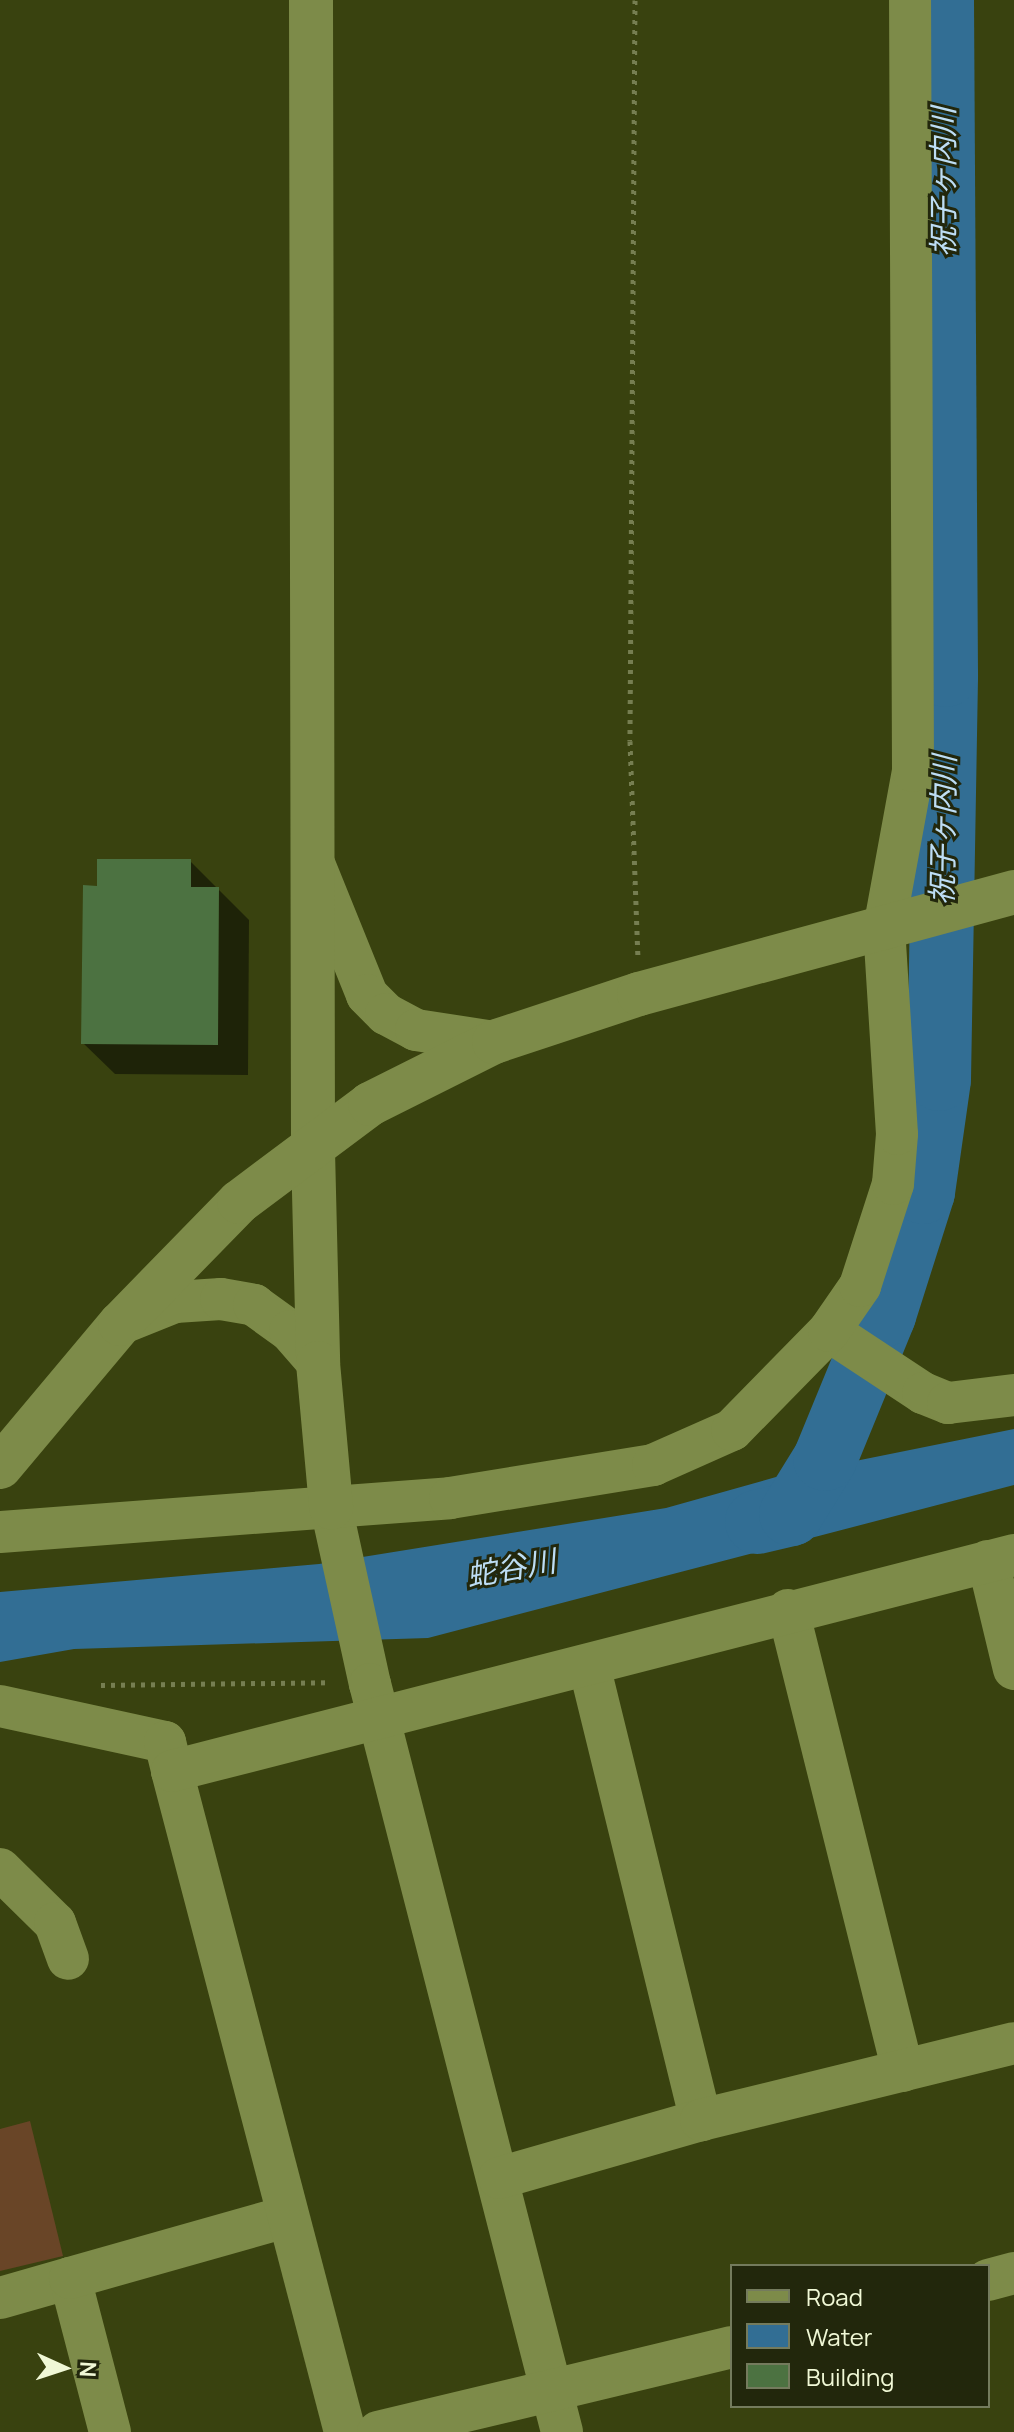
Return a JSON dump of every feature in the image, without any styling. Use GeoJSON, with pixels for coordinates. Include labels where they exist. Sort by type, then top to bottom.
{"type":"FeatureCollection","features":[{"type":"Feature","properties":{"kind":"street"},"geometry":{"type":"LineString","coordinates":[[311,0],[315,866],[313,1151],[318,1363],[331,1507],[374,1700],[557,2413]]}},
{"type":"Feature","properties":{"kind":"street"},"geometry":{"type":"LineString","coordinates":[[0,1532],[490,1493],[653,1465],[732,1430],[829,1331],[860,1286],[893,1184],[897,1134],[891,928],[913,771],[910,0]]}},
{"type":"Feature","properties":{"kind":"street"},"geometry":{"type":"LineString","coordinates":[[315,866],[367,995],[386,1014],[416,1030],[494,1042]]}},
{"type":"Feature","properties":{"kind":"street"},"geometry":{"type":"LineString","coordinates":[[0,1467],[120,1324],[239,1202],[313,1151],[370,1104],[494,1042],[639,994],[891,928],[1014,892]]}},
{"type":"Feature","properties":{"kind":"street"},"geometry":{"type":"LineString","coordinates":[[120,1324],[175,1302],[221,1299],[254,1305],[290,1331],[318,1363]]}},
{"type":"Feature","properties":{"kind":"street"},"geometry":{"type":"LineString","coordinates":[[829,1331],[923,1393],[948,1403],[1014,1395]]}},
{"type":"Feature","properties":{"kind":"street"},"geometry":{"type":"LineString","coordinates":[[172,1771],[374,1700],[589,1665],[788,1610],[1001,1558],[1014,1669]]}},
{"type":"Feature","properties":{"kind":"street"},"geometry":{"type":"LineString","coordinates":[[788,1610],[903,2071]]}},
{"type":"Feature","properties":{"kind":"street"},"geometry":{"type":"LineString","coordinates":[[589,1665],[701,2120]]}},
{"type":"Feature","properties":{"kind":"street"},"geometry":{"type":"LineString","coordinates":[[0,1706],[165,1742],[286,2217],[345,2432]]}},
{"type":"Feature","properties":{"kind":"street"},"geometry":{"type":"LineString","coordinates":[[0,1869],[55,1923],[68,1959]]}},
{"type":"Feature","properties":{"kind":"street"},"geometry":{"type":"LineString","coordinates":[[499,2178],[701,2120],[1014,2043]]}},
{"type":"Feature","properties":{"kind":"street"},"geometry":{"type":"LineString","coordinates":[[0,2298],[286,2217]]}},
{"type":"Feature","properties":{"kind":"street"},"geometry":{"type":"LineString","coordinates":[[990,2279],[1014,2273]]}},
{"type":"Feature","properties":{"kind":"street"},"geometry":{"type":"LineString","coordinates":[[70,2278],[110,2432]]}},
{"type":"Feature","properties":{"kind":"street"},"geometry":{"type":"LineString","coordinates":[[378,2432],[557,2413],[730,2348]]}},
{"type":"Feature","properties":{"kind":"path"},"geometry":{"type":"LineString","coordinates":[[635,0],[630,741],[639,994]]}},
{"type":"Feature","properties":{"kind":"path"},"geometry":{"type":"LineString","coordinates":[[88,1686],[374,1700]]}},
{"type":"Feature","properties":{"kind":"shaded area"},"geometry":{"type":"Polygon","coordinates":[[[30,2121],[63,2256],[0,2271],[0,2129],[30,2121]]]}},
{"type":"Feature","properties":{"kind":"water","name":"蛇谷川"},"geometry":{"type":"Polygon","coordinates":[[[1014,1429],[1014,1485],[428,1638],[74,1649],[0,1662],[0,1592],[319,1564],[666,1508],[776,1477],[1014,1429]]]}},
{"type":"Feature","properties":{"kind":"building"},"geometry":{"type":"Polygon","coordinates":[[[97,859],[191,859],[191,887],[219,887],[218,1045],[81,1044],[83,885],[97,886],[97,859]]]}},
{"type":"Feature","properties":{"kind":"waterway","name":"祝子ヶ内川"},"geometry":{"type":"LineString","coordinates":[[757,1522],[791,1514],[825,1459],[884,1315],[923,1192],[939,1079],[946,675],[942,0]]}}]}
